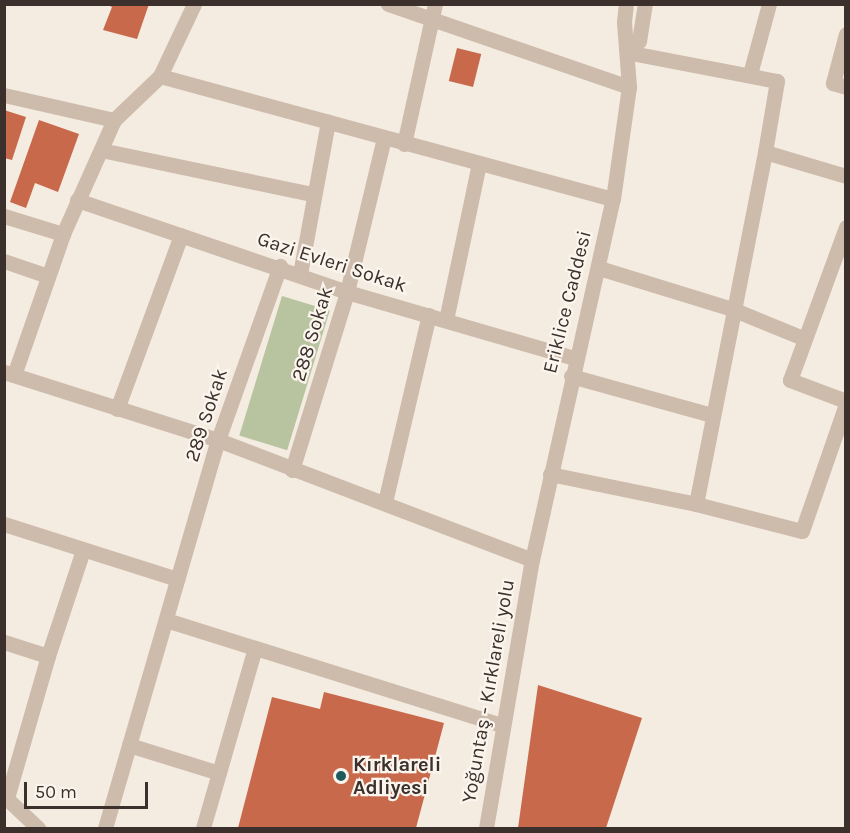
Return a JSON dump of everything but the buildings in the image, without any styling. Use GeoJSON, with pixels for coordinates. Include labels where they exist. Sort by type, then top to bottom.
{"type":"FeatureCollection","features":[{"type":"Feature","properties":{"kind":"street"},"geometry":{"type":"LineString","coordinates":[[194,4],[160,76],[114,120],[77,200],[9,374],[219,440],[292,470],[385,502],[532,560]]}},
{"type":"Feature","properties":{"kind":"street"},"geometry":{"type":"LineString","coordinates":[[388,4],[432,12],[629,87]]}},
{"type":"Feature","properties":{"kind":"street","name":"Eriklice Caddesi"},"geometry":{"type":"LineString","coordinates":[[532,560],[574,358],[599,268],[613,199],[629,87],[624,22],[626,4]]}},
{"type":"Feature","properties":{"kind":"street"},"geometry":{"type":"LineString","coordinates":[[627,52],[639,41],[645,4]]}},
{"type":"Feature","properties":{"kind":"street"},"geometry":{"type":"LineString","coordinates":[[750,74],[769,4]]}},
{"type":"Feature","properties":{"kind":"street"},"geometry":{"type":"LineString","coordinates":[[404,144],[432,12]]}},
{"type":"Feature","properties":{"kind":"street"},"geometry":{"type":"LineString","coordinates":[[846,34],[833,83],[846,87]]}},
{"type":"Feature","properties":{"kind":"street"},"geometry":{"type":"LineString","coordinates":[[627,52],[777,81],[696,504]]}},
{"type":"Feature","properties":{"kind":"street"},"geometry":{"type":"LineString","coordinates":[[160,76],[613,199]]}},
{"type":"Feature","properties":{"kind":"street"},"geometry":{"type":"LineString","coordinates":[[4,95],[114,120]]}},
{"type":"Feature","properties":{"kind":"street"},"geometry":{"type":"LineString","coordinates":[[300,274],[312,194],[328,122]]}},
{"type":"Feature","properties":{"kind":"street","name":"288 Sokak"},"geometry":{"type":"LineString","coordinates":[[292,470],[346,292],[384,138]]}},
{"type":"Feature","properties":{"kind":"street"},"geometry":{"type":"LineString","coordinates":[[101,150],[312,194]]}},
{"type":"Feature","properties":{"kind":"street"},"geometry":{"type":"LineString","coordinates":[[765,152],[846,176]]}},
{"type":"Feature","properties":{"kind":"street"},"geometry":{"type":"LineString","coordinates":[[446,320],[479,164]]}},
{"type":"Feature","properties":{"kind":"street","name":"Gazi Evleri Sokak"},"geometry":{"type":"LineString","coordinates":[[77,200],[279,266],[346,292],[574,358]]}},
{"type":"Feature","properties":{"kind":"street"},"geometry":{"type":"LineString","coordinates":[[4,216],[63,234]]}},
{"type":"Feature","properties":{"kind":"street"},"geometry":{"type":"LineString","coordinates":[[550,474],[696,504],[802,531],[846,402],[790,380],[803,338],[846,227]]}},
{"type":"Feature","properties":{"kind":"street"},"geometry":{"type":"LineString","coordinates":[[117,409],[181,235]]}},
{"type":"Feature","properties":{"kind":"street"},"geometry":{"type":"LineString","coordinates":[[4,261],[48,276]]}},
{"type":"Feature","properties":{"kind":"street","name":"289 Sokak"},"geometry":{"type":"LineString","coordinates":[[105,828],[219,440],[279,266]]}},
{"type":"Feature","properties":{"kind":"street"},"geometry":{"type":"LineString","coordinates":[[599,268],[732,309],[803,338]]}},
{"type":"Feature","properties":{"kind":"street"},"geometry":{"type":"LineString","coordinates":[[385,502],[429,315]]}},
{"type":"Feature","properties":{"kind":"street"},"geometry":{"type":"LineString","coordinates":[[571,376],[712,415]]}},
{"type":"Feature","properties":{"kind":"street"},"geometry":{"type":"LineString","coordinates":[[4,524],[177,579]]}},
{"type":"Feature","properties":{"kind":"street"},"geometry":{"type":"LineString","coordinates":[[38,828],[5,797],[83,550]]}},
{"type":"Feature","properties":{"kind":"street","name":"Yoğuntaş - Kırklareli yolu"},"geometry":{"type":"LineString","coordinates":[[486,828],[501,724],[532,560]]}},
{"type":"Feature","properties":{"kind":"street"},"geometry":{"type":"LineString","coordinates":[[166,620],[501,724]]}},
{"type":"Feature","properties":{"kind":"street"},"geometry":{"type":"LineString","coordinates":[[4,642],[48,656]]}},
{"type":"Feature","properties":{"kind":"street"},"geometry":{"type":"LineString","coordinates":[[203,828],[255,648]]}},
{"type":"Feature","properties":{"kind":"street"},"geometry":{"type":"LineString","coordinates":[[129,745],[219,773]]}},
{"type":"Feature","properties":{"kind":"green space"},"geometry":{"type":"Polygon","coordinates":[[[282,296],[330,311],[287,450],[239,436],[282,296]]]}},
{"type":"Feature","properties":{"kind":"place","name":"Kırklareli Adliyesi"},"geometry":{"type":"Point","coordinates":[341,776]}}]}
